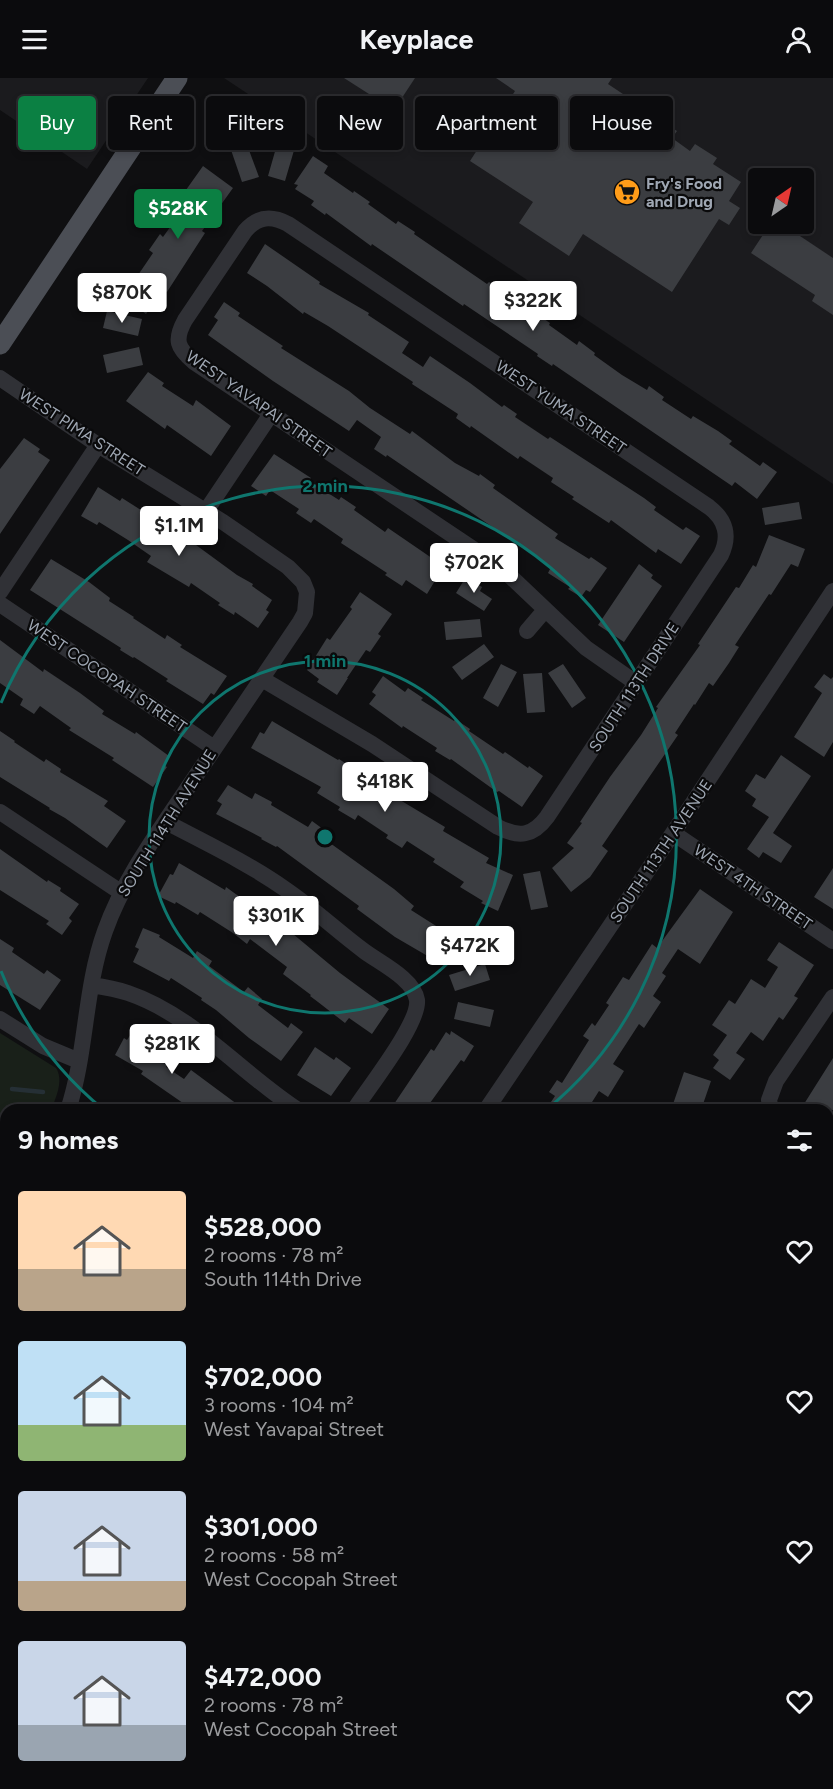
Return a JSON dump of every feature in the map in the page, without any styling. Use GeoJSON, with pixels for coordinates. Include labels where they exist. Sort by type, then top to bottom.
{"type":"FeatureCollection","features":[{"type":"Feature","properties":{"kind":"main road"},"geometry":{"type":"LineString","coordinates":[[0,344],[177,78]]}},
{"type":"Feature","properties":{"kind":"street","name":"WEST YUMA STREET"},"geometry":{"type":"LineString","coordinates":[[178,343],[185,320],[245,231],[258,220],[266,218],[280,220],[709,507],[722,520],[726,529]]}},
{"type":"Feature","properties":{"kind":"street","name":"WEST YAVAPAI STREET"},"geometry":{"type":"LineString","coordinates":[[178,343],[182,351],[194,362],[491,561],[586,648],[636,683]]}},
{"type":"Feature","properties":{"kind":"street","name":"WEST PIMA STREET"},"geometry":{"type":"LineString","coordinates":[[0,378],[98,445],[206,511],[288,567],[303,582],[307,592]]}},
{"type":"Feature","properties":{"kind":"street"},"geometry":{"type":"LineString","coordinates":[[206,511],[271,414]]}},
{"type":"Feature","properties":{"kind":"street"},"geometry":{"type":"LineString","coordinates":[[0,592],[98,445]]}},
{"type":"Feature","properties":{"kind":"street","name":"SOUTH 113TH DRIVE"},"geometry":{"type":"LineString","coordinates":[[262,679],[372,744],[498,827],[526,835],[541,825],[547,817],[721,555],[726,539],[726,529]]}},
{"type":"Feature","properties":{"kind":"street","name":"SOUTH 113TH AVENUE"},"geometry":{"type":"LineString","coordinates":[[490,1104],[674,833],[833,591]]}},
{"type":"Feature","properties":{"kind":"street","name":"SOUTH 114TH AVENUE"},"geometry":{"type":"LineString","coordinates":[[69,1104],[104,933],[122,893],[165,822],[300,622],[304,613],[307,592]]}},
{"type":"Feature","properties":{"kind":"street","name":"WEST COCOPAH STREET"},"geometry":{"type":"LineString","coordinates":[[0,604],[214,748]]}},
{"type":"Feature","properties":{"kind":"street"},"geometry":{"type":"LineString","coordinates":[[527,631],[545,610]]}},
{"type":"Feature","properties":{"kind":"street"},"geometry":{"type":"LineString","coordinates":[[0,812],[122,893]]}},
{"type":"Feature","properties":{"kind":"street"},"geometry":{"type":"LineString","coordinates":[[165,822],[286,889],[358,947],[409,984],[414,991],[417,1001],[416,1010],[409,1027],[358,1104]]}},
{"type":"Feature","properties":{"kind":"street","name":"WEST 4TH STREET"},"geometry":{"type":"LineString","coordinates":[[674,833],[833,941]]}},
{"type":"Feature","properties":{"kind":"street"},"geometry":{"type":"LineString","coordinates":[[92,985],[129,993],[174,1016],[260,1084],[289,1104]]}},
{"type":"Feature","properties":{"kind":"street"},"geometry":{"type":"LineString","coordinates":[[771,1104],[771,1090],[833,996]]}},
{"type":"Feature","properties":{"kind":"street"},"geometry":{"type":"LineString","coordinates":[[0,1019],[43,1047],[79,1061]]}},
{"type":"Feature","properties":{"kind":"shaded area"},"geometry":{"type":"Polygon","coordinates":[[[0,78],[148,78],[136,96],[108,96],[108,138],[87,169],[59,150],[96,150],[96,96],[18,96],[18,122],[0,110],[0,78]]]}},
{"type":"Feature","properties":{"kind":"shaded area"},"geometry":{"type":"Polygon","coordinates":[[[224,78],[833,78],[833,484],[332,150],[403,150],[403,96],[317,96],[317,140],[305,132],[305,96],[251,96],[224,78]]]}},
{"type":"Feature","properties":{"kind":"shaded area"},"geometry":{"type":"Polygon","coordinates":[[[0,1033],[56,1068],[59,1078],[53,1104],[0,1104],[0,1033]]]}},
{"type":"Feature","properties":{"kind":"building"},"geometry":{"type":"Polygon","coordinates":[[[344,78],[415,78],[403,96],[372,96],[344,78]]]}},
{"type":"Feature","properties":{"kind":"building","name":"Fry's Food and Drug"},"geometry":{"type":"Polygon","coordinates":[[[496,78],[612,78],[608,84],[623,96],[570,96],[570,150],[673,150],[673,139],[690,151],[695,144],[717,158],[713,164],[741,182],[729,201],[740,208],[729,225],[719,219],[672,292],[583,234],[569,256],[519,223],[533,202],[470,161],[477,150],[558,150],[558,96],[512,96],[515,91],[496,78]]]}},
{"type":"Feature","properties":{"kind":"building"},"geometry":{"type":"Polygon","coordinates":[[[231,150],[249,150],[259,177],[242,182],[231,150]]]}},
{"type":"Feature","properties":{"kind":"building"},"geometry":{"type":"Polygon","coordinates":[[[275,150],[294,150],[285,181],[268,176],[275,150]]]}},
{"type":"Feature","properties":{"kind":"building"},"geometry":{"type":"Polygon","coordinates":[[[313,156],[328,166],[324,173],[370,202],[368,204],[396,224],[398,221],[487,284],[489,282],[527,305],[526,307],[550,323],[549,325],[577,345],[579,341],[622,375],[647,390],[649,386],[664,397],[662,400],[691,419],[693,416],[718,431],[732,441],[729,444],[760,466],[763,462],[777,472],[757,499],[735,482],[732,486],[553,364],[552,366],[537,356],[538,354],[464,304],[463,306],[372,244],[371,246],[326,213],[325,215],[311,205],[314,201],[295,189],[298,185],[294,184],[313,156]]]}},
{"type":"Feature","properties":{"kind":"building"},"geometry":{"type":"Polygon","coordinates":[[[203,166],[233,188],[202,231],[205,233],[167,292],[163,290],[146,314],[121,296],[153,253],[149,250],[160,234],[163,237],[183,209],[176,204],[203,166]]]}},
{"type":"Feature","properties":{"kind":"building"},"geometry":{"type":"Polygon","coordinates":[[[763,234],[797,234],[833,258],[833,315],[812,301],[815,295],[751,253],[763,234]]]}},
{"type":"Feature","properties":{"kind":"building"},"geometry":{"type":"Polygon","coordinates":[[[265,244],[320,282],[319,284],[369,313],[368,315],[409,342],[402,353],[423,367],[430,356],[502,407],[504,405],[517,414],[515,417],[548,439],[550,437],[644,498],[656,507],[654,510],[683,530],[686,527],[700,536],[681,564],[658,549],[656,553],[611,520],[609,523],[572,499],[574,497],[551,482],[553,478],[520,456],[518,459],[471,426],[470,428],[456,418],[458,414],[412,384],[413,382],[328,326],[304,312],[303,314],[247,273],[265,244]]]}},
{"type":"Feature","properties":{"kind":"building"},"geometry":{"type":"Polygon","coordinates":[[[224,302],[240,313],[238,316],[283,346],[281,348],[349,391],[410,434],[412,431],[455,463],[479,476],[480,474],[495,485],[493,488],[558,534],[555,538],[607,568],[590,592],[586,590],[581,597],[568,589],[570,587],[548,573],[551,567],[387,455],[386,457],[374,449],[381,437],[357,420],[349,431],[208,335],[218,320],[214,317],[224,302]]]}},
{"type":"Feature","properties":{"kind":"building"},"geometry":{"type":"Polygon","coordinates":[[[107,311],[142,319],[138,336],[103,328],[107,311]]]}},
{"type":"Feature","properties":{"kind":"building"},"geometry":{"type":"Polygon","coordinates":[[[139,347],[143,365],[107,373],[103,355],[139,347]]]}},
{"type":"Feature","properties":{"kind":"building"},"geometry":{"type":"Polygon","coordinates":[[[148,372],[164,383],[162,386],[193,406],[196,400],[231,426],[211,456],[167,425],[165,429],[126,401],[148,372]]]}},
{"type":"Feature","properties":{"kind":"building"},"geometry":{"type":"Polygon","coordinates":[[[24,438],[40,449],[38,452],[50,460],[0,534],[0,469],[24,438]]]}},
{"type":"Feature","properties":{"kind":"building"},"geometry":{"type":"Polygon","coordinates":[[[274,454],[311,478],[309,481],[339,500],[341,497],[356,507],[354,510],[385,532],[388,528],[442,565],[433,577],[436,579],[427,594],[406,580],[402,586],[385,575],[387,573],[341,543],[343,539],[314,519],[311,523],[296,513],[299,509],[270,490],[266,496],[251,486],[274,454]]]}},
{"type":"Feature","properties":{"kind":"building"},"geometry":{"type":"Polygon","coordinates":[[[98,487],[120,501],[122,498],[196,545],[253,584],[252,586],[272,600],[266,610],[269,612],[258,628],[235,612],[234,615],[218,605],[220,603],[191,583],[189,587],[147,562],[151,556],[128,540],[99,522],[97,525],[81,516],[98,487]]]}},
{"type":"Feature","properties":{"kind":"building"},"geometry":{"type":"Polygon","coordinates":[[[799,502],[802,519],[765,525],[762,508],[799,502]]]}},
{"type":"Feature","properties":{"kind":"building"},"geometry":{"type":"Polygon","coordinates":[[[769,535],[805,549],[798,567],[791,564],[771,595],[769,594],[735,645],[739,647],[729,663],[713,686],[709,683],[694,704],[675,733],[678,735],[602,846],[608,851],[590,877],[571,892],[552,868],[574,848],[567,843],[582,823],[580,822],[641,735],[658,708],[656,707],[700,645],[698,644],[736,587],[739,588],[753,565],[756,567],[769,535]]]}},
{"type":"Feature","properties":{"kind":"building"},"geometry":{"type":"Polygon","coordinates":[[[51,559],[89,582],[110,598],[109,601],[133,618],[165,639],[167,635],[182,645],[180,647],[227,676],[214,695],[211,693],[203,704],[30,590],[51,559]]]}},
{"type":"Feature","properties":{"kind":"building"},"geometry":{"type":"Polygon","coordinates":[[[639,564],[653,575],[651,578],[662,586],[624,642],[598,625],[639,564]]]}},
{"type":"Feature","properties":{"kind":"building"},"geometry":{"type":"Polygon","coordinates":[[[466,577],[482,587],[480,591],[492,599],[484,611],[456,593],[466,577]]]}},
{"type":"Feature","properties":{"kind":"building"},"geometry":{"type":"Polygon","coordinates":[[[360,592],[392,614],[378,634],[381,636],[370,652],[366,650],[337,695],[317,682],[319,679],[307,670],[327,638],[330,640],[352,609],[350,607],[360,592]]]}},
{"type":"Feature","properties":{"kind":"building"},"geometry":{"type":"Polygon","coordinates":[[[480,619],[482,637],[446,640],[444,622],[480,619]]]}},
{"type":"Feature","properties":{"kind":"building"},"geometry":{"type":"Polygon","coordinates":[[[0,640],[43,672],[44,669],[80,693],[104,711],[102,714],[135,734],[136,732],[169,756],[163,765],[167,767],[153,787],[112,760],[114,758],[69,730],[71,728],[40,706],[34,714],[20,705],[23,699],[0,683],[0,640]]]}},
{"type":"Feature","properties":{"kind":"building"},"geometry":{"type":"Polygon","coordinates":[[[484,644],[494,657],[462,680],[452,667],[484,644]]]}},
{"type":"Feature","properties":{"kind":"building"},"geometry":{"type":"Polygon","coordinates":[[[501,664],[517,672],[498,707],[483,698],[501,664]]]}},
{"type":"Feature","properties":{"kind":"building"},"geometry":{"type":"Polygon","coordinates":[[[563,664],[586,698],[572,708],[548,673],[563,664]]]}},
{"type":"Feature","properties":{"kind":"building"},"geometry":{"type":"Polygon","coordinates":[[[542,673],[545,712],[527,713],[523,674],[542,673]]]}},
{"type":"Feature","properties":{"kind":"building"},"geometry":{"type":"Polygon","coordinates":[[[824,674],[831,679],[833,677],[833,742],[824,757],[794,737],[822,693],[814,687],[824,674]]]}},
{"type":"Feature","properties":{"kind":"building"},"geometry":{"type":"Polygon","coordinates":[[[383,676],[405,692],[408,688],[423,698],[421,700],[454,721],[455,719],[503,754],[505,752],[543,776],[522,807],[451,759],[435,751],[437,748],[403,726],[402,728],[369,704],[376,695],[372,692],[383,676]]]}},
{"type":"Feature","properties":{"kind":"building"},"geometry":{"type":"Polygon","coordinates":[[[272,721],[339,759],[445,827],[443,831],[489,858],[486,863],[513,875],[498,911],[481,903],[483,901],[460,887],[464,882],[433,862],[435,859],[407,841],[402,848],[386,838],[388,835],[358,815],[355,820],[338,810],[340,807],[317,793],[321,787],[251,748],[260,732],[264,734],[272,721]]]}},
{"type":"Feature","properties":{"kind":"building"},"geometry":{"type":"Polygon","coordinates":[[[0,731],[44,762],[46,759],[61,769],[60,772],[108,801],[104,806],[126,821],[107,848],[50,808],[0,777],[0,731]]]}},
{"type":"Feature","properties":{"kind":"building"},"geometry":{"type":"Polygon","coordinates":[[[781,755],[811,776],[773,833],[792,846],[781,863],[763,852],[759,858],[747,849],[769,817],[752,806],[756,799],[745,791],[756,774],[765,779],[781,755]]]}},
{"type":"Feature","properties":{"kind":"building"},"geometry":{"type":"Polygon","coordinates":[[[228,785],[252,799],[255,793],[308,827],[312,821],[327,832],[323,838],[394,889],[414,906],[411,910],[444,931],[446,927],[462,937],[443,965],[395,937],[357,909],[359,906],[277,846],[216,814],[222,804],[217,801],[228,785]]]}},
{"type":"Feature","properties":{"kind":"building"},"geometry":{"type":"Polygon","coordinates":[[[0,849],[47,882],[48,880],[61,888],[60,891],[79,904],[69,918],[72,921],[62,935],[46,924],[49,921],[0,890],[0,849]]]}},
{"type":"Feature","properties":{"kind":"building"},"geometry":{"type":"Polygon","coordinates":[[[179,863],[225,890],[226,887],[280,926],[281,924],[340,973],[389,1009],[372,1034],[349,1018],[345,1023],[310,996],[283,974],[287,967],[250,939],[247,944],[200,912],[198,915],[176,902],[175,904],[158,896],[179,863]]]}},
{"type":"Feature","properties":{"kind":"building"},"geometry":{"type":"Polygon","coordinates":[[[833,868],[833,909],[814,897],[833,868]]]}},
{"type":"Feature","properties":{"kind":"building"},"geometry":{"type":"Polygon","coordinates":[[[540,871],[548,907],[531,910],[523,874],[540,871]]]}},
{"type":"Feature","properties":{"kind":"building"},"geometry":{"type":"Polygon","coordinates":[[[700,889],[733,912],[700,964],[678,949],[662,973],[666,976],[653,996],[661,1002],[644,1028],[639,1024],[613,1064],[624,1071],[608,1097],[599,1091],[591,1104],[550,1104],[555,1096],[549,1092],[557,1080],[562,1083],[589,1040],[583,1036],[592,1023],[595,1026],[609,1005],[606,1003],[623,977],[629,980],[652,944],[657,948],[700,889]]]}},
{"type":"Feature","properties":{"kind":"building"},"geometry":{"type":"Polygon","coordinates":[[[143,928],[160,935],[159,937],[193,958],[197,951],[212,961],[209,966],[244,992],[248,987],[262,999],[258,1005],[288,1028],[291,1023],[303,1032],[281,1061],[201,1000],[202,998],[171,978],[169,981],[133,962],[139,949],[135,947],[143,928]]]}},
{"type":"Feature","properties":{"kind":"building"},"geometry":{"type":"Polygon","coordinates":[[[0,939],[14,948],[12,952],[44,974],[47,970],[61,980],[40,1010],[0,985],[0,939]]]}},
{"type":"Feature","properties":{"kind":"building"},"geometry":{"type":"Polygon","coordinates":[[[779,942],[814,965],[794,996],[798,998],[783,1020],[779,1017],[763,1041],[751,1032],[736,1053],[745,1059],[730,1080],[713,1068],[719,1060],[713,1055],[727,1035],[712,1025],[729,1000],[735,1004],[751,979],[765,988],[778,967],[767,960],[779,942]]]}},
{"type":"Feature","properties":{"kind":"building"},"geometry":{"type":"Polygon","coordinates":[[[485,964],[490,980],[455,991],[449,975],[485,964]]]}},
{"type":"Feature","properties":{"kind":"building"},"geometry":{"type":"Polygon","coordinates":[[[458,1002],[494,1010],[490,1027],[454,1019],[458,1002]]]}},
{"type":"Feature","properties":{"kind":"building"},"geometry":{"type":"Polygon","coordinates":[[[134,1029],[174,1054],[166,1067],[184,1079],[191,1070],[237,1104],[184,1104],[141,1074],[143,1071],[115,1055],[124,1038],[127,1040],[134,1029]]]}},
{"type":"Feature","properties":{"kind":"building"},"geometry":{"type":"Polygon","coordinates":[[[451,1031],[474,1046],[464,1062],[461,1060],[429,1104],[394,1104],[431,1049],[434,1051],[446,1032],[450,1035],[451,1031]]]}},
{"type":"Feature","properties":{"kind":"building"},"geometry":{"type":"Polygon","coordinates":[[[315,1047],[334,1060],[336,1057],[351,1068],[331,1096],[297,1075],[315,1047]]]}},
{"type":"Feature","properties":{"kind":"building"},"geometry":{"type":"Polygon","coordinates":[[[833,1058],[833,1104],[804,1104],[833,1058]]]}},
{"type":"Feature","properties":{"kind":"building"},"geometry":{"type":"Polygon","coordinates":[[[684,1072],[711,1081],[703,1104],[673,1104],[684,1072]]]}},
{"type":"Feature","properties":{"kind":"waterway"},"geometry":{"type":"LineString","coordinates":[[12,1089],[43,1092]]}},
{"type":"Feature","properties":{"kind":"place","name":"Fry's Food and Drug"},"geometry":{"type":"Point","coordinates":[627,192]}}]}
